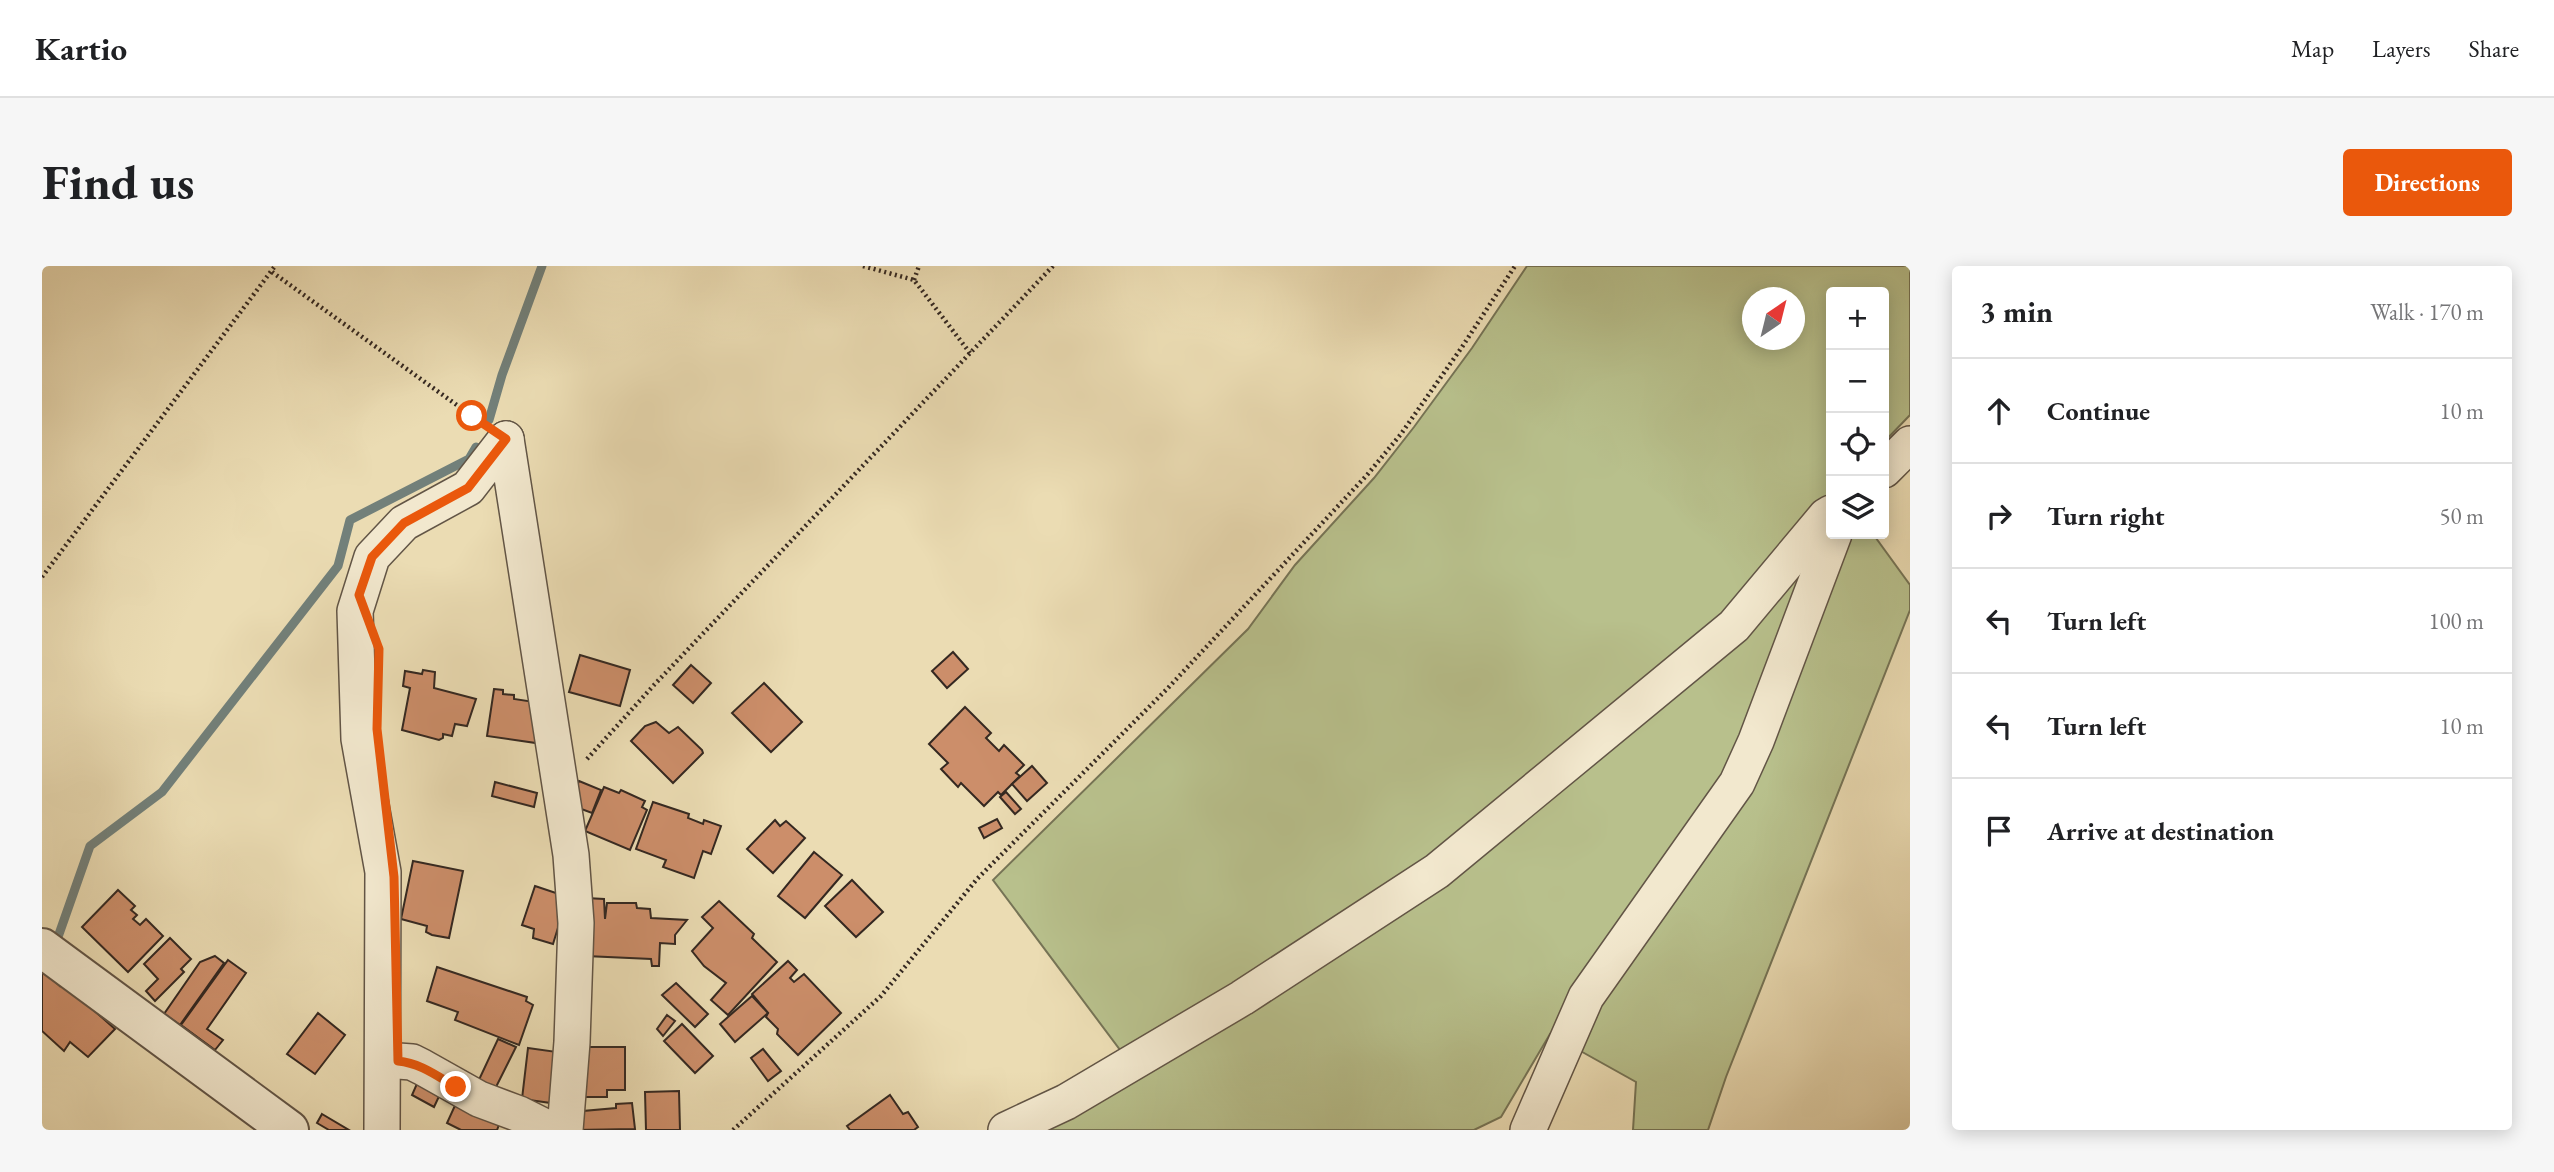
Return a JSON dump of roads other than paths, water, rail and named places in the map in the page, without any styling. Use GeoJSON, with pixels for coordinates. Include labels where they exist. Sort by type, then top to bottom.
{"type":"FeatureCollection","features":[{"type":"Feature","properties":{"kind":"street"},"geometry":{"type":"LineString","coordinates":[[382,1130],[383,872],[359,739],[354,628],[359,595],[372,557],[404,523],[468,488],[506,439],[561,789],[576,923],[572,1042],[565,1130]]}},
{"type":"Feature","properties":{"kind":"street"},"geometry":{"type":"LineString","coordinates":[[1889,465],[1910,444]]}},
{"type":"Feature","properties":{"kind":"street"},"geometry":{"type":"LineString","coordinates":[[1006,1130],[1066,1102],[1242,998],[1437,870],[1734,626],[1826,519]]}},
{"type":"Feature","properties":{"kind":"street"},"geometry":{"type":"LineString","coordinates":[[1528,1130],[1586,997],[1737,783],[1756,741],[1832,539]]}},
{"type":"Feature","properties":{"kind":"street"},"geometry":{"type":"LineString","coordinates":[[359,595],[379,649],[377,729],[393,865],[401,1093],[398,1121],[394,1130]]}},
{"type":"Feature","properties":{"kind":"street"},"geometry":{"type":"LineString","coordinates":[[42,948],[282,1128]]}},
{"type":"Feature","properties":{"kind":"street"},"geometry":{"type":"LineString","coordinates":[[398,1061],[412,1062],[479,1099],[551,1130]]}},
{"type":"Feature","properties":{"kind":"waterway"},"geometry":{"type":"LineString","coordinates":[[489,420],[502,375],[542,266]]}},
{"type":"Feature","properties":{"kind":"waterway"},"geometry":{"type":"LineString","coordinates":[[49,939],[58,937],[90,846],[162,792],[338,566],[350,520],[469,459],[476,447]]}}]}
